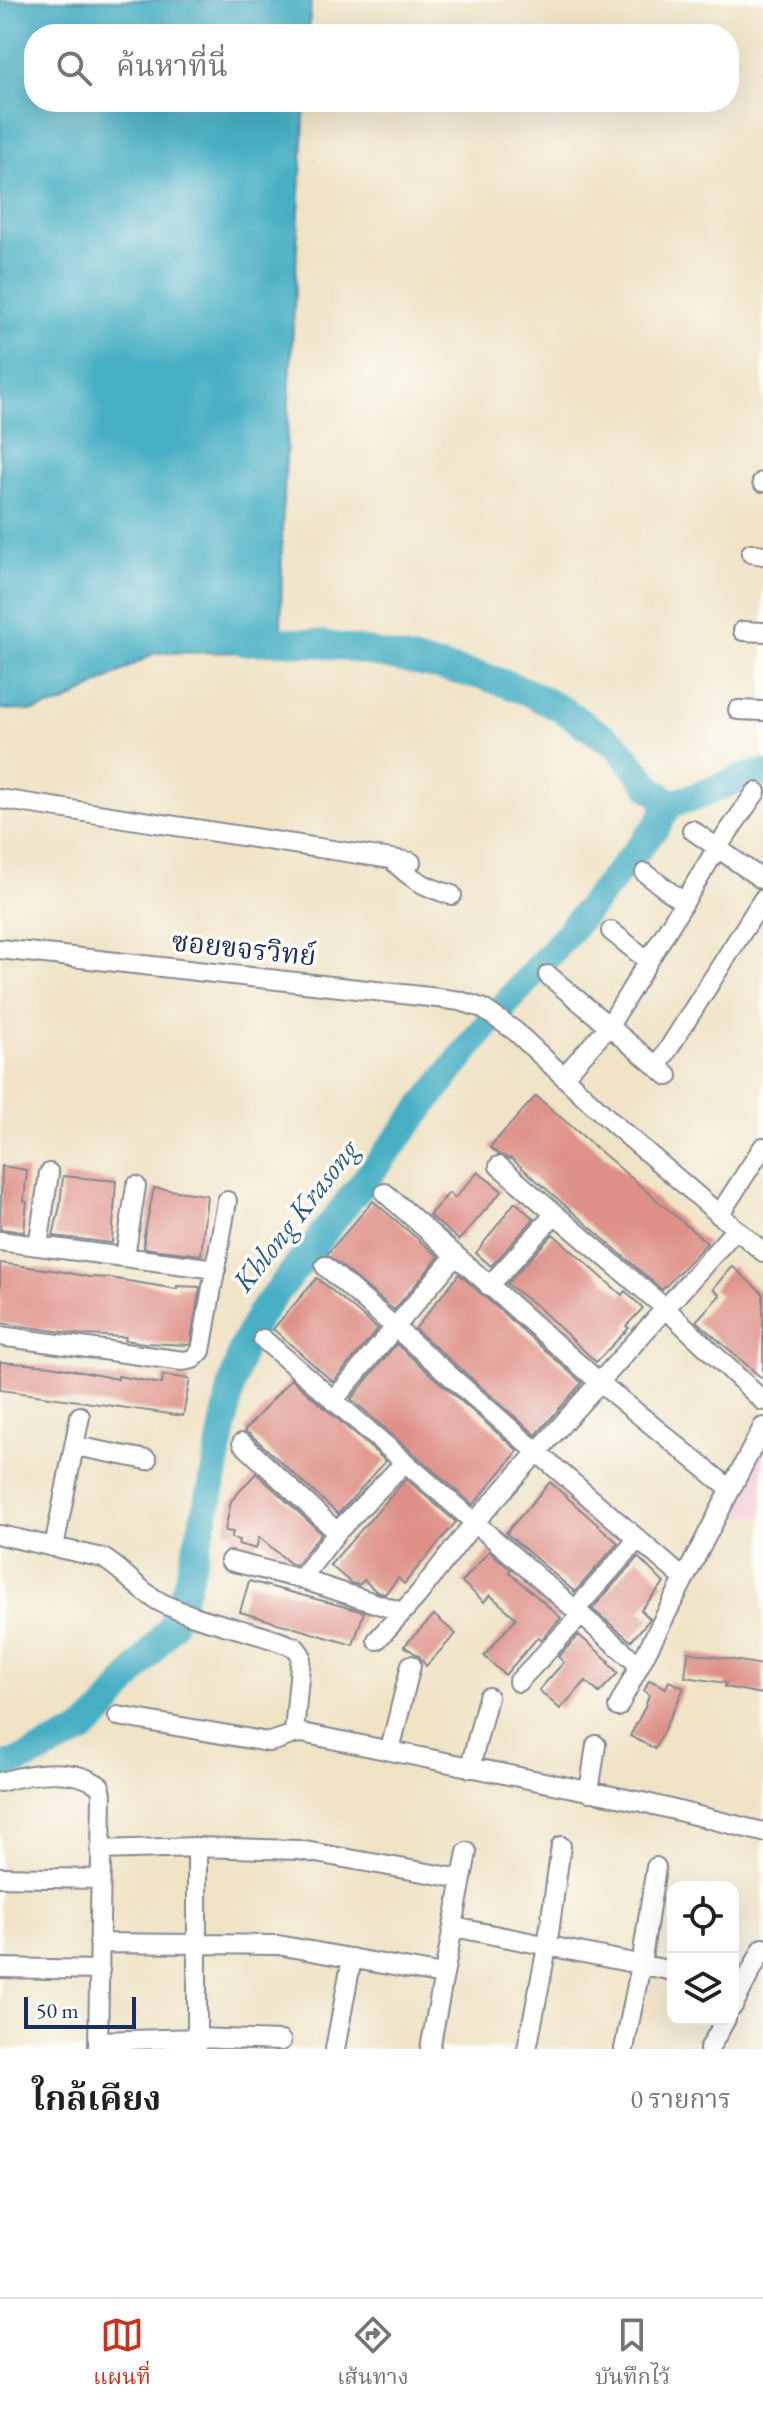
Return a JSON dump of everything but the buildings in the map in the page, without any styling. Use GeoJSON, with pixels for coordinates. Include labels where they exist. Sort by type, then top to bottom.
{"type":"FeatureCollection","features":[{"type":"Feature","properties":{"kind":"street"},"geometry":{"type":"LineString","coordinates":[[743,631],[763,632]]}},
{"type":"Feature","properties":{"kind":"street"},"geometry":{"type":"LineString","coordinates":[[738,710],[763,711]]}},
{"type":"Feature","properties":{"kind":"street"},"geometry":{"type":"LineString","coordinates":[[756,792],[717,848],[609,1026],[564,1076],[615,1125],[763,1252]]}},
{"type":"Feature","properties":{"kind":"street"},"geometry":{"type":"LineString","coordinates":[[0,799],[411,862]]}},
{"type":"Feature","properties":{"kind":"street"},"geometry":{"type":"LineString","coordinates":[[692,830],[763,880]]}},
{"type":"Feature","properties":{"kind":"street"},"geometry":{"type":"LineString","coordinates":[[391,859],[406,874],[428,888],[452,895]]}},
{"type":"Feature","properties":{"kind":"street"},"geometry":{"type":"LineString","coordinates":[[645,873],[684,903]]}},
{"type":"Feature","properties":{"kind":"street"},"geometry":{"type":"LineString","coordinates":[[548,975],[663,1072],[763,899]]}},
{"type":"Feature","properties":{"kind":"street"},"geometry":{"type":"LineString","coordinates":[[611,931],[648,961]]}},
{"type":"Feature","properties":{"kind":"street","name":"ซอยขจรวิทย์"},"geometry":{"type":"LineString","coordinates":[[0,949],[460,1001],[482,1008],[515,1031],[564,1076]]}},
{"type":"Feature","properties":{"kind":"street"},"geometry":{"type":"LineString","coordinates":[[719,1215],[763,1147]]}},
{"type":"Feature","properties":{"kind":"street"},"geometry":{"type":"LineString","coordinates":[[499,1166],[665,1308],[763,1401]]}},
{"type":"Feature","properties":{"kind":"street"},"geometry":{"type":"LineString","coordinates":[[38,1246],[49,1173]]}},
{"type":"Feature","properties":{"kind":"street"},"geometry":{"type":"LineString","coordinates":[[125,1257],[136,1186]]}},
{"type":"Feature","properties":{"kind":"street"},"geometry":{"type":"LineString","coordinates":[[385,1193],[599,1382],[730,1489]]}},
{"type":"Feature","properties":{"kind":"street"},"geometry":{"type":"LineString","coordinates":[[0,1336],[183,1361],[193,1359],[201,1351],[227,1201]]}},
{"type":"Feature","properties":{"kind":"street"},"geometry":{"type":"LineString","coordinates":[[489,1286],[555,1214]]}},
{"type":"Feature","properties":{"kind":"street"},"geometry":{"type":"LineString","coordinates":[[377,1640],[474,1523],[736,1229]]}},
{"type":"Feature","properties":{"kind":"street"},"geometry":{"type":"LineString","coordinates":[[0,1241],[216,1269]]}},
{"type":"Feature","properties":{"kind":"street"},"geometry":{"type":"LineString","coordinates":[[333,1401],[455,1256]]}},
{"type":"Feature","properties":{"kind":"street"},"geometry":{"type":"LineString","coordinates":[[325,1266],[683,1578]]}},
{"type":"Feature","properties":{"kind":"street"},"geometry":{"type":"LineString","coordinates":[[263,1339],[639,1665]]}},
{"type":"Feature","properties":{"kind":"street"},"geometry":{"type":"LineString","coordinates":[[54,1547],[80,1416]]}},
{"type":"Feature","properties":{"kind":"street"},"geometry":{"type":"LineString","coordinates":[[618,1707],[763,1427]]}},
{"type":"Feature","properties":{"kind":"street"},"geometry":{"type":"LineString","coordinates":[[242,1443],[337,1532]]}},
{"type":"Feature","properties":{"kind":"street"},"geometry":{"type":"LineString","coordinates":[[75,1446],[147,1460]]}},
{"type":"Feature","properties":{"kind":"street"},"geometry":{"type":"LineString","coordinates":[[301,1579],[337,1532],[404,1463]]}},
{"type":"Feature","properties":{"kind":"street"},"geometry":{"type":"LineString","coordinates":[[0,1535],[103,1558],[118,1567],[139,1589],[160,1602],[293,1646],[300,1651],[301,1661],[294,1733]]}},
{"type":"Feature","properties":{"kind":"street"},"geometry":{"type":"LineString","coordinates":[[518,1682],[638,1539]]}},
{"type":"Feature","properties":{"kind":"street"},"geometry":{"type":"LineString","coordinates":[[230,1561],[301,1579],[402,1612]]}},
{"type":"Feature","properties":{"kind":"street"},"geometry":{"type":"LineString","coordinates":[[390,1750],[411,1665]]}},
{"type":"Feature","properties":{"kind":"street"},"geometry":{"type":"LineString","coordinates":[[470,1768],[488,1697]]}},
{"type":"Feature","properties":{"kind":"street"},"geometry":{"type":"LineString","coordinates":[[118,1716],[268,1742],[294,1733],[310,1734],[763,1832]]}},
{"type":"Feature","properties":{"kind":"street"},"geometry":{"type":"LineString","coordinates":[[589,1792],[596,1745]]}},
{"type":"Feature","properties":{"kind":"street"},"geometry":{"type":"LineString","coordinates":[[0,1782],[22,1775],[53,1773],[89,1778],[100,1786],[98,2045],[281,2041]]}},
{"type":"Feature","properties":{"kind":"street"},"geometry":{"type":"LineString","coordinates":[[527,2049],[547,1947],[561,1846]]}},
{"type":"Feature","properties":{"kind":"street"},"geometry":{"type":"LineString","coordinates":[[100,1850],[197,1847],[299,1850],[462,1879]]}},
{"type":"Feature","properties":{"kind":"street"},"geometry":{"type":"LineString","coordinates":[[197,1847],[197,2043]]}},
{"type":"Feature","properties":{"kind":"street"},"geometry":{"type":"LineString","coordinates":[[430,2049],[467,1852]]}},
{"type":"Feature","properties":{"kind":"street"},"geometry":{"type":"LineString","coordinates":[[624,2049],[656,1867]]}},
{"type":"Feature","properties":{"kind":"street"},"geometry":{"type":"LineString","coordinates":[[0,1877],[99,1879]]}},
{"type":"Feature","properties":{"kind":"street"},"geometry":{"type":"LineString","coordinates":[[454,1927],[667,1970]]}},
{"type":"Feature","properties":{"kind":"street"},"geometry":{"type":"LineString","coordinates":[[99,1943],[278,1945],[443,1975]]}},
{"type":"Feature","properties":{"kind":"street"},"geometry":{"type":"LineString","coordinates":[[747,1985],[763,1948]]}},
{"type":"Feature","properties":{"kind":"street"},"geometry":{"type":"LineString","coordinates":[[335,2049],[352,1958]]}},
{"type":"Feature","properties":{"kind":"street"},"geometry":{"type":"LineString","coordinates":[[0,1968],[100,1970]]}},
{"type":"Feature","properties":{"kind":"street"},"geometry":{"type":"LineString","coordinates":[[709,2049],[723,2025]]}},
{"type":"Feature","properties":{"kind":"shaded area"},"geometry":{"type":"Polygon","coordinates":[[[763,1450],[763,1516],[727,1515],[763,1450]]]}},
{"type":"Feature","properties":{"kind":"water"},"geometry":{"type":"Polygon","coordinates":[[[0,0],[311,0],[310,24],[24,24],[24,112],[304,112],[282,533],[281,652],[155,653],[64,703],[33,711],[0,709],[0,0]]]}},
{"type":"Feature","properties":{"kind":"waterway"},"geometry":{"type":"LineString","coordinates":[[244,642],[322,644],[365,651],[486,677],[525,691],[561,709],[616,745],[652,789],[670,803],[763,774]]}},
{"type":"Feature","properties":{"kind":"waterway","name":"Khlong Krasong"},"geometry":{"type":"LineString","coordinates":[[0,1768],[83,1731],[101,1714],[171,1627],[187,1584],[211,1490],[231,1388],[242,1349],[259,1315],[482,1031],[657,826],[670,803]]}}]}
